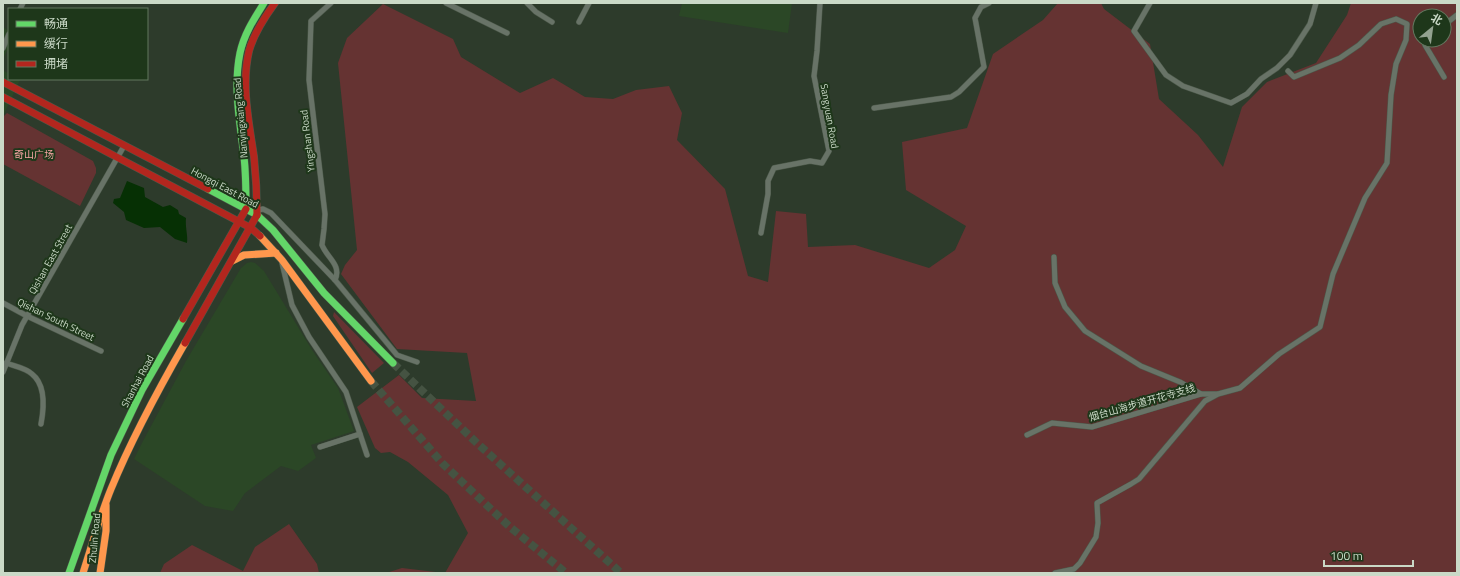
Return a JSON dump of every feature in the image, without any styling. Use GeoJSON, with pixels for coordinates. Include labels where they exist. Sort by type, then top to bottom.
{"type":"FeatureCollection","features":[{"type":"Feature","properties":{"kind":"main road","name":"Nanyingxiang Road"},"geometry":{"type":"LineString","coordinates":[[246,210],[246,176],[236,89],[237,65],[250,26],[264,3]]}},
{"type":"Feature","properties":{"kind":"main road","name":"Nanyingxiang Road"},"geometry":{"type":"LineString","coordinates":[[257,215],[255,175],[245,91],[246,68],[251,44],[257,29],[275,3]]}},
{"type":"Feature","properties":{"kind":"main road","name":"Hongqi East Road"},"geometry":{"type":"LineString","coordinates":[[3,82],[257,215],[273,230],[328,297],[393,362]]}},
{"type":"Feature","properties":{"kind":"main road"},"geometry":{"type":"LineString","coordinates":[[3,97],[251,228],[262,237],[282,260],[371,381]]}},
{"type":"Feature","properties":{"kind":"main road","name":"Shanhai Road"},"geometry":{"type":"LineString","coordinates":[[69,573],[111,455],[132,411],[171,339],[246,210]]}},
{"type":"Feature","properties":{"kind":"main road"},"geometry":{"type":"LineString","coordinates":[[83,573],[122,461],[155,394],[251,228],[257,215]]}},
{"type":"Feature","properties":{"kind":"main road"},"geometry":{"type":"LineString","coordinates":[[232,261],[244,255],[276,253]]}},
{"type":"Feature","properties":{"kind":"main road","name":"Zhulin Road"},"geometry":{"type":"LineString","coordinates":[[100,573],[106,541],[106,505]]}},
{"type":"Feature","properties":{"kind":"street","name":"Yingshan Road"},"geometry":{"type":"LineString","coordinates":[[331,3],[312,21],[309,80],[325,214],[322,245],[337,269],[335,280]]}},
{"type":"Feature","properties":{"kind":"street"},"geometry":{"type":"LineString","coordinates":[[446,3],[456,5],[507,33]]}},
{"type":"Feature","properties":{"kind":"street"},"geometry":{"type":"LineString","coordinates":[[527,3],[536,12],[552,22]]}},
{"type":"Feature","properties":{"kind":"street"},"geometry":{"type":"LineString","coordinates":[[579,22],[589,3]]}},
{"type":"Feature","properties":{"kind":"street","name":"Sangyuan Road"},"geometry":{"type":"LineString","coordinates":[[761,233],[768,194],[768,181],[774,168],[810,161],[822,163],[829,151],[814,76],[820,3]]}},
{"type":"Feature","properties":{"kind":"street"},"geometry":{"type":"LineString","coordinates":[[874,108],[951,97],[959,92],[984,67],[975,18],[981,7],[989,3]]}},
{"type":"Feature","properties":{"kind":"street"},"geometry":{"type":"LineString","coordinates":[[1150,3],[1134,31],[1166,75],[1183,86],[1231,103],[1247,94],[1261,79],[1290,55],[1310,24],[1316,3]]}},
{"type":"Feature","properties":{"kind":"street"},"geometry":{"type":"LineString","coordinates":[[1055,573],[1074,569],[1080,563],[1096,537],[1098,523],[1097,503],[1139,479],[1205,401],[1218,394],[1240,388],[1279,354],[1320,327],[1333,274],[1365,198],[1387,163],[1391,95],[1396,64],[1406,40],[1407,24],[1396,19],[1381,24],[1359,45],[1340,58],[1294,77],[1288,71]]}},
{"type":"Feature","properties":{"kind":"street"},"geometry":{"type":"LineString","coordinates":[[3,48],[8,36]]}},
{"type":"Feature","properties":{"kind":"street"},"geometry":{"type":"LineString","coordinates":[[1427,48],[1444,77]]}},
{"type":"Feature","properties":{"kind":"street","name":"Qishan East Street"},"geometry":{"type":"LineString","coordinates":[[3,372],[27,316],[124,146]]}},
{"type":"Feature","properties":{"kind":"street"},"geometry":{"type":"LineString","coordinates":[[257,215],[259,210],[263,209],[271,212],[335,280],[397,355],[417,362]]}},
{"type":"Feature","properties":{"kind":"street"},"geometry":{"type":"LineString","coordinates":[[1054,257],[1055,284],[1065,307],[1085,331],[1141,366],[1180,382],[1202,394]]}},
{"type":"Feature","properties":{"kind":"street"},"geometry":{"type":"LineString","coordinates":[[282,260],[292,305],[309,337],[346,392],[367,455]]}},
{"type":"Feature","properties":{"kind":"street","name":"Qishan South Street"},"geometry":{"type":"LineString","coordinates":[[3,303],[27,316],[101,350]]}},
{"type":"Feature","properties":{"kind":"street"},"geometry":{"type":"LineString","coordinates":[[6,363],[32,373],[38,381],[43,398],[41,424]]}},
{"type":"Feature","properties":{"kind":"street","name":"烟台山海步道开花寺支线"},"geometry":{"type":"LineString","coordinates":[[1026,435],[1052,423],[1092,427],[1202,394],[1218,394]]}},
{"type":"Feature","properties":{"kind":"street"},"geometry":{"type":"LineString","coordinates":[[320,447],[360,434]]}},
{"type":"Feature","properties":{"kind":"shaded area"},"geometry":{"type":"Polygon","coordinates":[[[682,3],[792,3],[788,33],[679,16],[682,3]]]}},
{"type":"Feature","properties":{"kind":"shaded area"},"geometry":{"type":"Polygon","coordinates":[[[3,27],[8,30],[8,48],[3,59],[3,27]]]}},
{"type":"Feature","properties":{"kind":"shaded area"},"geometry":{"type":"Polygon","coordinates":[[[3,70],[8,73],[8,80],[20,80],[4,114],[3,70]]]}},
{"type":"Feature","properties":{"kind":"shaded area"},"geometry":{"type":"Polygon","coordinates":[[[127,181],[144,188],[145,197],[163,207],[170,205],[178,210],[179,214],[186,218],[187,243],[175,239],[160,227],[144,228],[126,220],[124,212],[113,203],[114,199],[120,198],[127,181]]]}},
{"type":"Feature","properties":{"kind":"shaded area"},"geometry":{"type":"Polygon","coordinates":[[[247,263],[255,263],[264,271],[312,350],[338,388],[354,431],[311,445],[316,458],[298,471],[281,466],[245,493],[233,511],[205,506],[134,459],[186,361],[241,268],[247,263]]]}},
{"type":"Feature","properties":{"kind":"green space"},"geometry":{"type":"Polygon","coordinates":[[[1058,3],[1101,3],[1104,9],[1150,44],[1159,99],[1198,135],[1223,167],[1242,107],[1267,82],[1316,63],[1347,15],[1351,3],[1457,3],[1457,573],[445,573],[468,533],[448,495],[408,462],[390,452],[381,453],[375,448],[357,407],[399,375],[422,398],[476,401],[467,353],[397,349],[341,274],[345,265],[357,250],[338,63],[347,38],[383,4],[453,39],[461,57],[520,93],[553,78],[585,97],[613,99],[636,90],[669,86],[682,113],[677,140],[725,189],[748,276],[768,282],[776,211],[806,214],[808,247],[855,245],[929,268],[955,250],[966,226],[906,190],[902,142],[967,128],[993,54],[1043,20],[1058,3]]]}},
{"type":"Feature","properties":{"kind":"green space","name":"奇山广场"},"geometry":{"type":"Polygon","coordinates":[[[7,113],[93,161],[96,168],[96,173],[80,206],[3,164],[3,117],[7,113]]]}},
{"type":"Feature","properties":{"kind":"green space"},"geometry":{"type":"Polygon","coordinates":[[[334,312],[384,363],[372,373],[333,316],[334,312]]]}},
{"type":"Feature","properties":{"kind":"green space"},"geometry":{"type":"Polygon","coordinates":[[[289,524],[317,564],[319,573],[160,573],[164,564],[192,545],[243,571],[255,547],[289,524]]]}},
{"type":"Feature","properties":{"kind":"green space"},"geometry":{"type":"Polygon","coordinates":[[[402,568],[444,573],[386,573],[402,568]]]}},
{"type":"Feature","properties":{"kind":"tunnel"},"geometry":{"type":"LineString","coordinates":[[393,363],[478,444],[621,573]]}},
{"type":"Feature","properties":{"kind":"tunnel"},"geometry":{"type":"LineString","coordinates":[[371,381],[443,464],[510,527],[566,573]]}},
{"type":"Feature","properties":{"kind":"traffic: fast"},"geometry":{"type":"LineString","coordinates":[[246,209],[245,170],[237,92],[238,66],[244,39],[264,3]]}},
{"type":"Feature","properties":{"kind":"traffic: fast"},"geometry":{"type":"LineString","coordinates":[[208,189],[257,215],[273,230],[324,293],[393,363]]}},
{"type":"Feature","properties":{"kind":"traffic: fast"},"geometry":{"type":"LineString","coordinates":[[69,573],[111,455],[142,390],[183,319]]}},
{"type":"Feature","properties":{"kind":"traffic: slow"},"geometry":{"type":"LineString","coordinates":[[260,236],[282,260],[371,381]]}},
{"type":"Feature","properties":{"kind":"traffic: slow"},"geometry":{"type":"LineString","coordinates":[[232,261],[244,255],[276,253]]}},
{"type":"Feature","properties":{"kind":"traffic: slow"},"geometry":{"type":"LineString","coordinates":[[83,573],[103,510],[119,470],[146,414],[185,343]]}},
{"type":"Feature","properties":{"kind":"traffic: slow"},"geometry":{"type":"LineString","coordinates":[[100,573],[106,531],[106,505]]}},
{"type":"Feature","properties":{"kind":"traffic: jam"},"geometry":{"type":"LineString","coordinates":[[257,215],[255,164],[246,91],[247,64],[249,51],[254,38],[263,20],[275,3]]}},
{"type":"Feature","properties":{"kind":"traffic: jam"},"geometry":{"type":"LineString","coordinates":[[3,82],[208,189]]}},
{"type":"Feature","properties":{"kind":"traffic: jam"},"geometry":{"type":"LineString","coordinates":[[3,97],[251,228],[260,236]]}},
{"type":"Feature","properties":{"kind":"traffic: jam"},"geometry":{"type":"LineString","coordinates":[[183,319],[246,209]]}},
{"type":"Feature","properties":{"kind":"traffic: jam"},"geometry":{"type":"LineString","coordinates":[[185,343],[257,215]]}}]}
